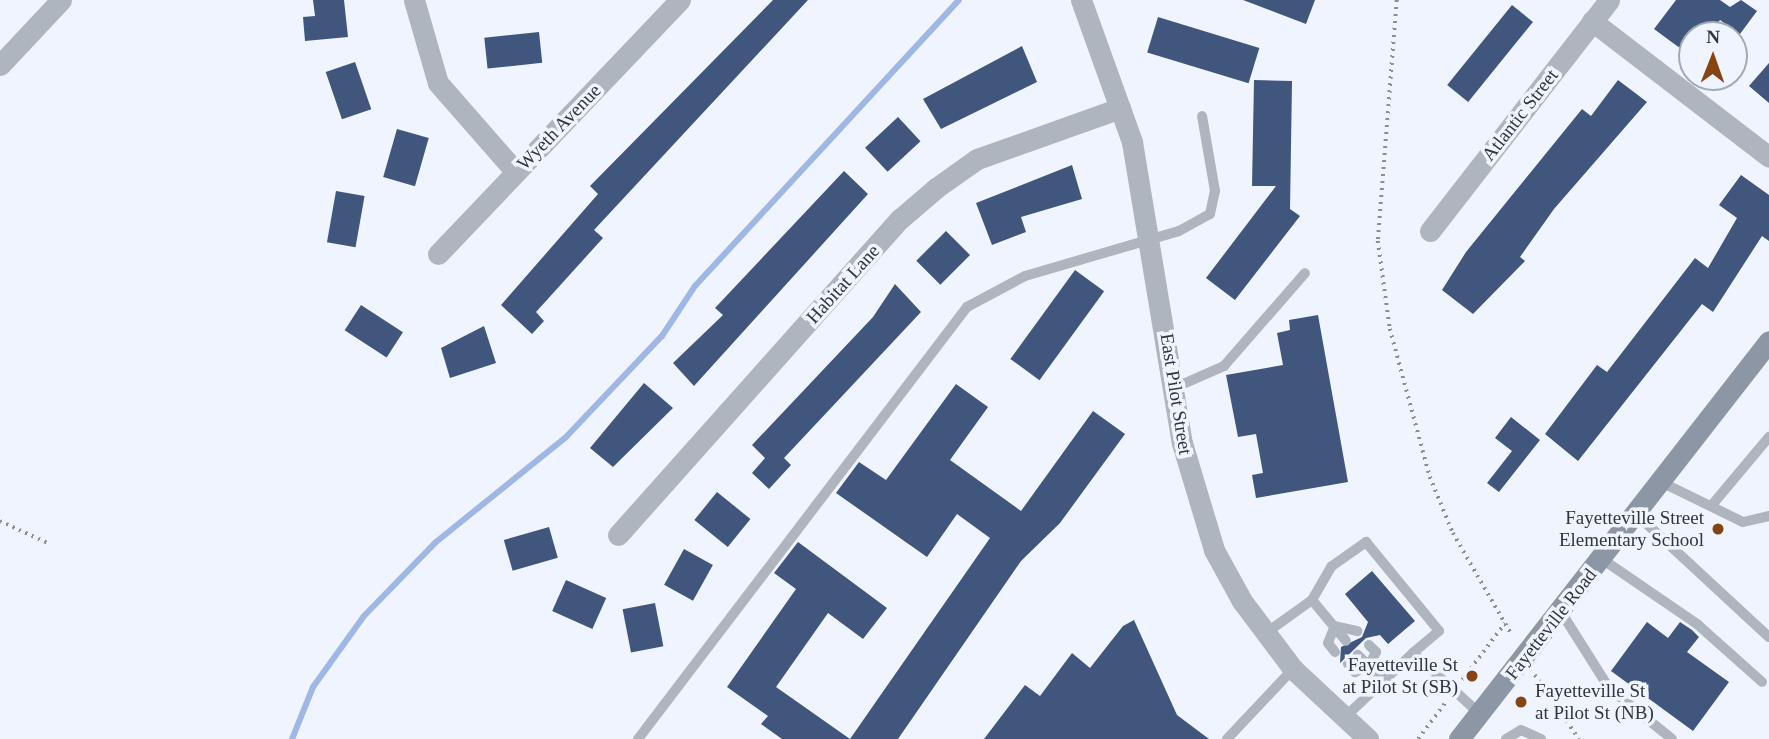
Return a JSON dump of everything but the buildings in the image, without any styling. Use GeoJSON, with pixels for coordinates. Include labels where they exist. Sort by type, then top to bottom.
{"type":"FeatureCollection","features":[{"type":"Feature","properties":{"kind":"main road","name":"Fayetteville Road"},"geometry":{"type":"LineString","coordinates":[[1459,739],[1561,612],[1769,341]]}},
{"type":"Feature","properties":{"kind":"street"},"geometry":{"type":"LineString","coordinates":[[0,65],[61,0]]}},
{"type":"Feature","properties":{"kind":"street"},"geometry":{"type":"LineString","coordinates":[[414,0],[438,83],[516,172]]}},
{"type":"Feature","properties":{"kind":"street","name":"Wyeth Avenue"},"geometry":{"type":"LineString","coordinates":[[438,254],[680,0]]}},
{"type":"Feature","properties":{"kind":"street","name":"East Pilot Street"},"geometry":{"type":"LineString","coordinates":[[1081,0],[1120,108],[1151,239],[1194,495],[1214,551],[1266,633],[1293,669],[1343,720],[1368,739]]}},
{"type":"Feature","properties":{"kind":"street","name":"Atlantic Street"},"geometry":{"type":"LineString","coordinates":[[1430,230],[1609,0]]}},
{"type":"Feature","properties":{"kind":"street"},"geometry":{"type":"LineString","coordinates":[[1592,22],[1769,157]]}},
{"type":"Feature","properties":{"kind":"street","name":"Habitat Lane"},"geometry":{"type":"LineString","coordinates":[[618,534],[900,219],[936,188],[977,159],[1120,108]]}},
{"type":"Feature","properties":{"kind":"lane"},"geometry":{"type":"LineString","coordinates":[[638,739],[967,307],[1025,276],[1198,224],[1215,202],[1202,116]]}},
{"type":"Feature","properties":{"kind":"lane"},"geometry":{"type":"LineString","coordinates":[[1174,388],[1224,366],[1305,273]]}},
{"type":"Feature","properties":{"kind":"lane"},"geometry":{"type":"LineString","coordinates":[[1712,505],[1769,438]]}},
{"type":"Feature","properties":{"kind":"lane"},"geometry":{"type":"LineString","coordinates":[[1661,482],[1743,522],[1769,516]]}},
{"type":"Feature","properties":{"kind":"lane"},"geometry":{"type":"LineString","coordinates":[[1636,514],[1769,637]]}},
{"type":"Feature","properties":{"kind":"lane"},"geometry":{"type":"LineString","coordinates":[[1266,633],[1311,600],[1332,566],[1366,542],[1439,631],[1343,720]]}},
{"type":"Feature","properties":{"kind":"lane"},"geometry":{"type":"LineString","coordinates":[[1602,559],[1697,624],[1762,682]]}},
{"type":"Feature","properties":{"kind":"lane"},"geometry":{"type":"LineString","coordinates":[[1311,600],[1346,641]]}},
{"type":"Feature","properties":{"kind":"lane"},"geometry":{"type":"LineString","coordinates":[[1561,612],[1609,688],[1672,739]]}},
{"type":"Feature","properties":{"kind":"lane"},"geometry":{"type":"LineString","coordinates":[[1335,626],[1357,631]]}},
{"type":"Feature","properties":{"kind":"lane"},"geometry":{"type":"LineString","coordinates":[[1335,626],[1328,643],[1335,652]]}},
{"type":"Feature","properties":{"kind":"lane"},"geometry":{"type":"LineString","coordinates":[[1348,664],[1355,672],[1369,666],[1376,652],[1369,645]]}},
{"type":"Feature","properties":{"kind":"lane"},"geometry":{"type":"LineString","coordinates":[[1413,653],[1479,714]]}},
{"type":"Feature","properties":{"kind":"lane"},"geometry":{"type":"LineString","coordinates":[[1358,655],[1384,680]]}},
{"type":"Feature","properties":{"kind":"lane"},"geometry":{"type":"LineString","coordinates":[[1227,739],[1293,669]]}},
{"type":"Feature","properties":{"kind":"lane"},"geometry":{"type":"LineString","coordinates":[[1506,739],[1521,730],[1541,739]]}},
{"type":"Feature","properties":{"kind":"path"},"geometry":{"type":"LineString","coordinates":[[1397,0],[1378,242],[1391,329],[1430,477],[1453,533],[1506,623]]}},
{"type":"Feature","properties":{"kind":"path"},"geometry":{"type":"LineString","coordinates":[[0,522],[50,544]]}},
{"type":"Feature","properties":{"kind":"path"},"geometry":{"type":"LineString","coordinates":[[1536,677],[1578,739]]}},
{"type":"Feature","properties":{"kind":"waterway"},"geometry":{"type":"LineString","coordinates":[[292,739],[313,687],[364,616],[436,542],[566,437],[662,336],[695,286],[959,0]]}},
{"type":"Feature","properties":{"kind":"place","name":"Fayetteville Street Elementary School"},"geometry":{"type":"Point","coordinates":[1718,529]}},
{"type":"Feature","properties":{"kind":"place","name":"Fayetteville St at Pilot St (SB)"},"geometry":{"type":"Point","coordinates":[1472,676]}},
{"type":"Feature","properties":{"kind":"place","name":"Fayetteville St at Pilot St (NB)"},"geometry":{"type":"Point","coordinates":[1521,702]}}]}
